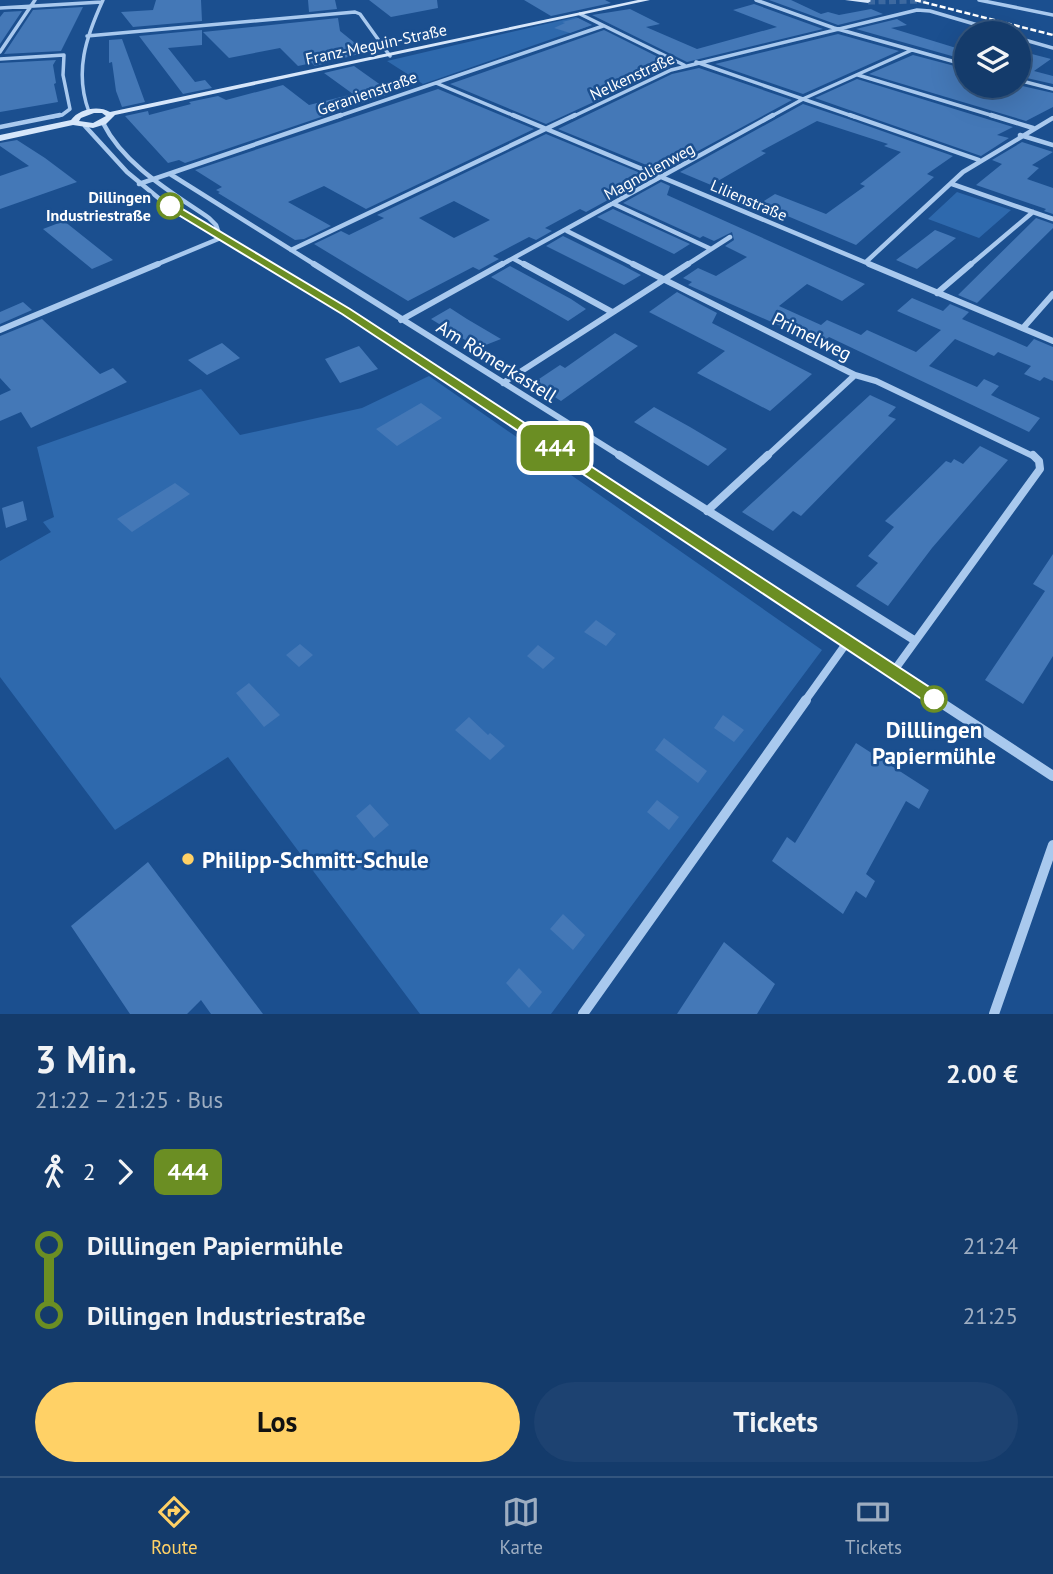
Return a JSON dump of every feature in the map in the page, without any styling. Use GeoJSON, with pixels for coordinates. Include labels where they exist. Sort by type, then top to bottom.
{"type":"FeatureCollection","features":[{"type":"Feature","properties":{"kind":"street"},"geometry":{"type":"LineString","coordinates":[[0,52],[35,0]]}},
{"type":"Feature","properties":{"kind":"street","name":"Franz-Meguin-Straße"},"geometry":{"type":"LineString","coordinates":[[89,112],[104,111],[110,114],[646,0]]}},
{"type":"Feature","properties":{"kind":"street"},"geometry":{"type":"LineString","coordinates":[[756,0],[834,28],[954,62]]}},
{"type":"Feature","properties":{"kind":"street"},"geometry":{"type":"LineString","coordinates":[[848,0],[868,1]]}},
{"type":"Feature","properties":{"kind":"street"},"geometry":{"type":"LineString","coordinates":[[979,0],[1053,15]]}},
{"type":"Feature","properties":{"kind":"street"},"geometry":{"type":"LineString","coordinates":[[0,8],[103,1],[83,48],[81,75],[89,112],[78,116],[74,122]]}},
{"type":"Feature","properties":{"kind":"street","name":"Nelkenstraße"},"geometry":{"type":"LineString","coordinates":[[291,250],[684,65],[916,10],[930,11],[964,21]]}},
{"type":"Feature","properties":{"kind":"street"},"geometry":{"type":"LineString","coordinates":[[87,36],[358,12],[390,55]]}},
{"type":"Feature","properties":{"kind":"street"},"geometry":{"type":"LineString","coordinates":[[580,14],[684,65]]}},
{"type":"Feature","properties":{"kind":"street","name":"Geranienstraße"},"geometry":{"type":"LineString","coordinates":[[139,184],[603,26]]}},
{"type":"Feature","properties":{"kind":"street"},"geometry":{"type":"LineString","coordinates":[[1031,42],[1053,48]]}},
{"type":"Feature","properties":{"kind":"street","name":"Magnolienweg"},"geometry":{"type":"LineString","coordinates":[[401,320],[805,99],[912,50]]}},
{"type":"Feature","properties":{"kind":"street"},"geometry":{"type":"LineString","coordinates":[[0,59],[64,55],[63,75],[70,109],[68,112],[0,127]]}},
{"type":"Feature","properties":{"kind":"street"},"geometry":{"type":"LineString","coordinates":[[695,62],[979,160]]}},
{"type":"Feature","properties":{"kind":"street"},"geometry":{"type":"LineString","coordinates":[[858,74],[1033,128]]}},
{"type":"Feature","properties":{"kind":"street","name":"Lilienstraße"},"geometry":{"type":"LineString","coordinates":[[436,83],[1053,341]]}},
{"type":"Feature","properties":{"kind":"street"},"geometry":{"type":"LineString","coordinates":[[1031,83],[1053,89]]}},
{"type":"Feature","properties":{"kind":"street"},"geometry":{"type":"LineString","coordinates":[[85,126],[103,123],[110,119],[110,114]]}},
{"type":"Feature","properties":{"kind":"street"},"geometry":{"type":"LineString","coordinates":[[866,262],[979,160],[1053,118]]}},
{"type":"Feature","properties":{"kind":"street"},"geometry":{"type":"LineString","coordinates":[[0,138],[74,122],[85,126],[139,184],[208,231],[221,236],[335,304],[1053,776]]}},
{"type":"Feature","properties":{"kind":"street"},"geometry":{"type":"LineString","coordinates":[[103,123],[115,141],[153,179],[209,218],[221,236]]}},
{"type":"Feature","properties":{"kind":"street"},"geometry":{"type":"LineString","coordinates":[[1020,135],[1053,145]]}},
{"type":"Feature","properties":{"kind":"street","name":"Am Römerkastell"},"geometry":{"type":"LineString","coordinates":[[170,174],[915,640]]}},
{"type":"Feature","properties":{"kind":"street"},"geometry":{"type":"LineString","coordinates":[[952,184],[1053,219]]}},
{"type":"Feature","properties":{"kind":"street"},"geometry":{"type":"LineString","coordinates":[[614,204],[711,250]]}},
{"type":"Feature","properties":{"kind":"street"},"geometry":{"type":"LineString","coordinates":[[937,293],[1033,212]]}},
{"type":"Feature","properties":{"kind":"street","name":"Primelweg"},"geometry":{"type":"LineString","coordinates":[[566,231],[855,375],[876,380],[1031,453],[1039,461],[1040,469],[915,640]]}},
{"type":"Feature","properties":{"kind":"street"},"geometry":{"type":"LineString","coordinates":[[0,330],[221,236]]}},
{"type":"Feature","properties":{"kind":"street"},"geometry":{"type":"LineString","coordinates":[[503,383],[730,237]]}},
{"type":"Feature","properties":{"kind":"street"},"geometry":{"type":"LineString","coordinates":[[514,259],[612,312]]}},
{"type":"Feature","properties":{"kind":"street"},"geometry":{"type":"LineString","coordinates":[[1023,328],[1053,294]]}},
{"type":"Feature","properties":{"kind":"street"},"geometry":{"type":"LineString","coordinates":[[707,511],[855,375]]}},
{"type":"Feature","properties":{"kind":"street"},"geometry":{"type":"LineString","coordinates":[[893,673],[915,640]]}},
{"type":"Feature","properties":{"kind":"street"},"geometry":{"type":"LineString","coordinates":[[583,1014],[848,641]]}},
{"type":"Feature","properties":{"kind":"street"},"geometry":{"type":"LineString","coordinates":[[993,1014],[1053,845]]}},
{"type":"Feature","properties":{"kind":"shaded area"},"geometry":{"type":"Polygon","coordinates":[[[576,17],[592,25],[423,84],[387,61],[576,17]]]}},
{"type":"Feature","properties":{"kind":"shaded area"},"geometry":{"type":"Polygon","coordinates":[[[957,192],[1011,210],[979,238],[928,219],[957,192]]]}},
{"type":"Feature","properties":{"kind":"shaded area"},"geometry":{"type":"Polygon","coordinates":[[[429,376],[822,650],[551,1014],[420,1014],[228,757],[115,830],[0,677],[0,561],[51,532],[43,522],[54,517],[37,447],[201,389],[240,435],[362,408],[429,376]]]}},
{"type":"Feature","properties":{"kind":"building"},"geometry":{"type":"Polygon","coordinates":[[[156,0],[201,0],[202,21],[133,27],[121,12],[153,10],[156,0]]]}},
{"type":"Feature","properties":{"kind":"building"},"geometry":{"type":"Polygon","coordinates":[[[308,0],[335,0],[337,9],[309,12],[308,0]]]}},
{"type":"Feature","properties":{"kind":"building"},"geometry":{"type":"Polygon","coordinates":[[[369,0],[437,0],[438,8],[391,17],[369,0]]]}},
{"type":"Feature","properties":{"kind":"building"},"geometry":{"type":"Polygon","coordinates":[[[524,0],[605,0],[611,3],[551,16],[524,0]]]}},
{"type":"Feature","properties":{"kind":"building"},"geometry":{"type":"Polygon","coordinates":[[[769,0],[791,0],[821,14],[828,12],[839,15],[871,9],[883,14],[838,25],[769,0]]]}},
{"type":"Feature","properties":{"kind":"building"},"geometry":{"type":"Polygon","coordinates":[[[754,4],[823,29],[687,62],[592,15],[630,9],[660,24],[646,27],[697,49],[777,27],[733,10],[754,4]]]}},
{"type":"Feature","properties":{"kind":"building"},"geometry":{"type":"Polygon","coordinates":[[[83,7],[61,51],[4,54],[33,10],[83,7]]]}},
{"type":"Feature","properties":{"kind":"building"},"geometry":{"type":"Polygon","coordinates":[[[22,11],[0,44],[0,17],[4,12],[22,11]]]}},
{"type":"Feature","properties":{"kind":"building"},"geometry":{"type":"Polygon","coordinates":[[[338,18],[340,31],[366,52],[315,66],[312,63],[298,66],[280,48],[229,58],[203,32],[338,18]]]}},
{"type":"Feature","properties":{"kind":"building"},"geometry":{"type":"Polygon","coordinates":[[[578,18],[592,25],[570,33],[554,28],[565,23],[562,22],[578,18]]]}},
{"type":"Feature","properties":{"kind":"building"},"geometry":{"type":"Polygon","coordinates":[[[897,19],[907,25],[891,28],[954,47],[954,57],[856,29],[897,19]]]}},
{"type":"Feature","properties":{"kind":"building"},"geometry":{"type":"Polygon","coordinates":[[[202,30],[202,45],[168,48],[195,82],[205,80],[212,88],[183,94],[139,36],[202,30]]]}},
{"type":"Feature","properties":{"kind":"building"},"geometry":{"type":"Polygon","coordinates":[[[604,30],[674,65],[546,124],[450,84],[604,30]]]}},
{"type":"Feature","properties":{"kind":"building"},"geometry":{"type":"Polygon","coordinates":[[[838,34],[899,51],[803,94],[715,64],[838,34]]]}},
{"type":"Feature","properties":{"kind":"building"},"geometry":{"type":"Polygon","coordinates":[[[122,39],[145,102],[122,107],[116,91],[112,62],[109,63],[109,40],[122,39]]]}},
{"type":"Feature","properties":{"kind":"building"},"geometry":{"type":"Polygon","coordinates":[[[1031,54],[1051,59],[1034,71],[1053,76],[1053,84],[1031,79],[1031,54]]]}},
{"type":"Feature","properties":{"kind":"building"},"geometry":{"type":"Polygon","coordinates":[[[913,55],[954,66],[954,98],[1031,98],[1031,88],[1053,93],[1053,107],[1026,121],[869,74],[913,55]]]}},
{"type":"Feature","properties":{"kind":"building"},"geometry":{"type":"Polygon","coordinates":[[[56,60],[53,65],[58,102],[0,112],[0,63],[56,60]]]}},
{"type":"Feature","properties":{"kind":"building"},"geometry":{"type":"Polygon","coordinates":[[[354,66],[392,93],[185,163],[179,160],[168,163],[125,116],[148,111],[149,115],[218,96],[226,100],[283,85],[309,105],[353,94],[324,73],[354,66]]]}},
{"type":"Feature","properties":{"kind":"building"},"geometry":{"type":"Polygon","coordinates":[[[699,68],[792,100],[661,171],[558,129],[672,74],[699,68]]]}},
{"type":"Feature","properties":{"kind":"building"},"geometry":{"type":"Polygon","coordinates":[[[857,79],[1013,127],[997,135],[1009,138],[981,156],[815,98],[857,79]]]}},
{"type":"Feature","properties":{"kind":"building"},"geometry":{"type":"Polygon","coordinates":[[[438,89],[534,129],[366,209],[324,186],[288,202],[331,226],[304,239],[295,240],[218,193],[220,192],[216,190],[222,187],[195,170],[438,89]]]}},
{"type":"Feature","properties":{"kind":"building"},"geometry":{"type":"Polygon","coordinates":[[[803,104],[953,156],[927,174],[934,177],[856,245],[759,204],[775,194],[826,214],[865,186],[860,184],[901,152],[884,146],[888,144],[817,121],[761,151],[766,153],[711,185],[680,172],[803,104]]]}},
{"type":"Feature","properties":{"kind":"building"},"geometry":{"type":"Polygon","coordinates":[[[546,134],[650,177],[586,212],[580,209],[545,228],[552,231],[536,240],[529,237],[493,256],[499,259],[479,270],[473,267],[408,301],[314,244],[341,231],[349,235],[384,218],[377,215],[546,134]],[[454,201],[419,218],[454,238],[490,220],[454,201]]]}},
{"type":"Feature","properties":{"kind":"building"},"geometry":{"type":"Polygon","coordinates":[[[17,140],[77,182],[0,209],[0,176],[29,166],[0,146],[0,143],[17,140]]]}},
{"type":"Feature","properties":{"kind":"building"},"geometry":{"type":"Polygon","coordinates":[[[1022,142],[1053,152],[1032,165],[1039,168],[1027,179],[1053,188],[1053,214],[1044,211],[1046,209],[976,185],[1002,164],[992,160],[1022,142]]]}},
{"type":"Feature","properties":{"kind":"building"},"geometry":{"type":"Polygon","coordinates":[[[661,182],[670,186],[667,195],[865,284],[842,301],[807,284],[779,306],[821,325],[827,320],[861,335],[867,330],[916,352],[941,330],[897,311],[912,298],[943,311],[950,304],[969,312],[962,319],[1027,347],[1034,339],[1053,347],[1053,381],[1044,377],[1040,381],[1024,374],[1031,366],[998,352],[994,356],[955,339],[929,366],[977,387],[984,379],[999,386],[991,395],[1040,418],[1029,432],[829,337],[821,344],[688,285],[692,282],[683,278],[698,268],[716,276],[747,257],[725,246],[734,240],[732,232],[714,241],[703,236],[700,238],[623,203],[661,182]]]}},
{"type":"Feature","properties":{"kind":"building"},"geometry":{"type":"Polygon","coordinates":[[[613,209],[690,244],[674,254],[597,217],[613,209]]]}},
{"type":"Feature","properties":{"kind":"building"},"geometry":{"type":"Polygon","coordinates":[[[1036,218],[1053,224],[1053,228],[977,303],[958,295],[1036,218]]]}},
{"type":"Feature","properties":{"kind":"building"},"geometry":{"type":"Polygon","coordinates":[[[64,221],[113,260],[92,269],[43,229],[64,221]]]}},
{"type":"Feature","properties":{"kind":"building"},"geometry":{"type":"Polygon","coordinates":[[[935,230],[956,238],[917,269],[896,260],[935,230]]]}},
{"type":"Feature","properties":{"kind":"building"},"geometry":{"type":"Polygon","coordinates":[[[563,236],[641,275],[624,285],[546,246],[563,236]]]}},
{"type":"Feature","properties":{"kind":"building"},"geometry":{"type":"Polygon","coordinates":[[[510,266],[586,309],[568,321],[491,277],[510,266]]]}},
{"type":"Feature","properties":{"kind":"building"},"geometry":{"type":"Polygon","coordinates":[[[677,292],[717,313],[712,323],[812,374],[770,411],[697,373],[725,351],[649,312],[677,292]]]}},
{"type":"Feature","properties":{"kind":"building"},"geometry":{"type":"Polygon","coordinates":[[[23,302],[32,310],[0,324],[0,312],[23,302]]]}},
{"type":"Feature","properties":{"kind":"building"},"geometry":{"type":"Polygon","coordinates":[[[450,308],[501,339],[478,348],[431,319],[450,308]]]}},
{"type":"Feature","properties":{"kind":"building"},"geometry":{"type":"Polygon","coordinates":[[[42,319],[100,374],[113,368],[127,382],[31,428],[21,412],[0,421],[0,395],[11,390],[0,378],[0,336],[42,319]]]}},
{"type":"Feature","properties":{"kind":"building"},"geometry":{"type":"Polygon","coordinates":[[[615,333],[638,346],[561,401],[533,383],[560,365],[565,368],[615,333]]]}},
{"type":"Feature","properties":{"kind":"building"},"geometry":{"type":"Polygon","coordinates":[[[222,343],[240,358],[207,375],[188,360],[222,343]]]}},
{"type":"Feature","properties":{"kind":"building"},"geometry":{"type":"Polygon","coordinates":[[[359,346],[378,369],[340,383],[325,359],[359,346]]]}},
{"type":"Feature","properties":{"kind":"building"},"geometry":{"type":"Polygon","coordinates":[[[870,395],[896,407],[888,416],[896,419],[801,516],[793,511],[773,531],[742,512],[870,395]]]}},
{"type":"Feature","properties":{"kind":"building"},"geometry":{"type":"Polygon","coordinates":[[[421,403],[442,418],[397,446],[376,429],[421,403]]]}},
{"type":"Feature","properties":{"kind":"building"},"geometry":{"type":"Polygon","coordinates":[[[654,407],[727,449],[708,466],[634,422],[654,407]]]}},
{"type":"Feature","properties":{"kind":"building"},"geometry":{"type":"Polygon","coordinates":[[[980,446],[1008,460],[932,548],[888,606],[856,586],[878,563],[868,556],[894,527],[885,521],[946,461],[951,463],[954,459],[963,464],[980,446]]]}},
{"type":"Feature","properties":{"kind":"building"},"geometry":{"type":"Polygon","coordinates":[[[175,483],[190,494],[132,532],[117,519],[175,483]]]}},
{"type":"Feature","properties":{"kind":"building"},"geometry":{"type":"Polygon","coordinates":[[[23,501],[27,520],[6,528],[2,508],[23,501]]]}},
{"type":"Feature","properties":{"kind":"building"},"geometry":{"type":"Polygon","coordinates":[[[1053,554],[1053,656],[1023,704],[985,680],[1045,591],[1033,584],[1053,554]]]}},
{"type":"Feature","properties":{"kind":"building"},"geometry":{"type":"Polygon","coordinates":[[[596,620],[616,634],[606,646],[584,632],[596,620]]]}},
{"type":"Feature","properties":{"kind":"building"},"geometry":{"type":"Polygon","coordinates":[[[300,644],[313,655],[299,667],[286,655],[300,644]]]}},
{"type":"Feature","properties":{"kind":"building"},"geometry":{"type":"Polygon","coordinates":[[[538,645],[555,658],[543,669],[527,656],[538,645]]]}},
{"type":"Feature","properties":{"kind":"building"},"geometry":{"type":"Polygon","coordinates":[[[249,683],[280,715],[264,727],[236,693],[249,683]]]}},
{"type":"Feature","properties":{"kind":"building"},"geometry":{"type":"Polygon","coordinates":[[[723,715],[744,730],[734,742],[714,728],[723,715]]]}},
{"type":"Feature","properties":{"kind":"building"},"geometry":{"type":"Polygon","coordinates":[[[469,717],[505,746],[490,760],[455,730],[469,717]]]}},
{"type":"Feature","properties":{"kind":"building"},"geometry":{"type":"Polygon","coordinates":[[[664,738],[707,771],[698,783],[655,750],[664,738]]]}},
{"type":"Feature","properties":{"kind":"building"},"geometry":{"type":"Polygon","coordinates":[[[856,743],[929,790],[919,809],[906,801],[866,874],[875,881],[866,898],[856,891],[843,914],[772,861],[787,837],[795,843],[856,743]]]}},
{"type":"Feature","properties":{"kind":"building"},"geometry":{"type":"Polygon","coordinates":[[[657,800],[679,817],[669,830],[647,812],[657,800]]]}},
{"type":"Feature","properties":{"kind":"building"},"geometry":{"type":"Polygon","coordinates":[[[370,804],[389,825],[374,838],[356,816],[370,804]]]}},
{"type":"Feature","properties":{"kind":"building"},"geometry":{"type":"Polygon","coordinates":[[[148,862],[263,1014],[211,1014],[201,1000],[187,1014],[130,1014],[71,926],[148,862]]]}},
{"type":"Feature","properties":{"kind":"building"},"geometry":{"type":"Polygon","coordinates":[[[563,914],[585,935],[573,950],[550,929],[563,914]]]}},
{"type":"Feature","properties":{"kind":"building"},"geometry":{"type":"Polygon","coordinates":[[[724,942],[775,984],[757,1014],[677,1014],[724,942]]]}},
{"type":"Feature","properties":{"kind":"building"},"geometry":{"type":"Polygon","coordinates":[[[519,968],[542,992],[529,1008],[506,983],[519,968]]]}},
{"type":"Feature","properties":{"kind":"tunnel"},"geometry":{"type":"LineString","coordinates":[[868,1],[926,0]]}},
{"type":"Feature","properties":{"kind":"railway"},"geometry":{"type":"LineString","coordinates":[[915,0],[1053,35]]}},
{"type":"Feature","properties":{"kind":"bus line","name":"444"},"geometry":{"type":"LineString","coordinates":[[170,206],[346,312],[934,699]]}},
{"type":"Feature","properties":{"kind":"place","name":"Dillingen Industriestraße"},"geometry":{"type":"Point","coordinates":[170,206]}},
{"type":"Feature","properties":{"kind":"place","name":"Dilllingen Papiermühle"},"geometry":{"type":"Point","coordinates":[934,699]}},
{"type":"Feature","properties":{"kind":"place","name":"Philipp-Schmitt-Schule"},"geometry":{"type":"Point","coordinates":[188,859]}}]}
